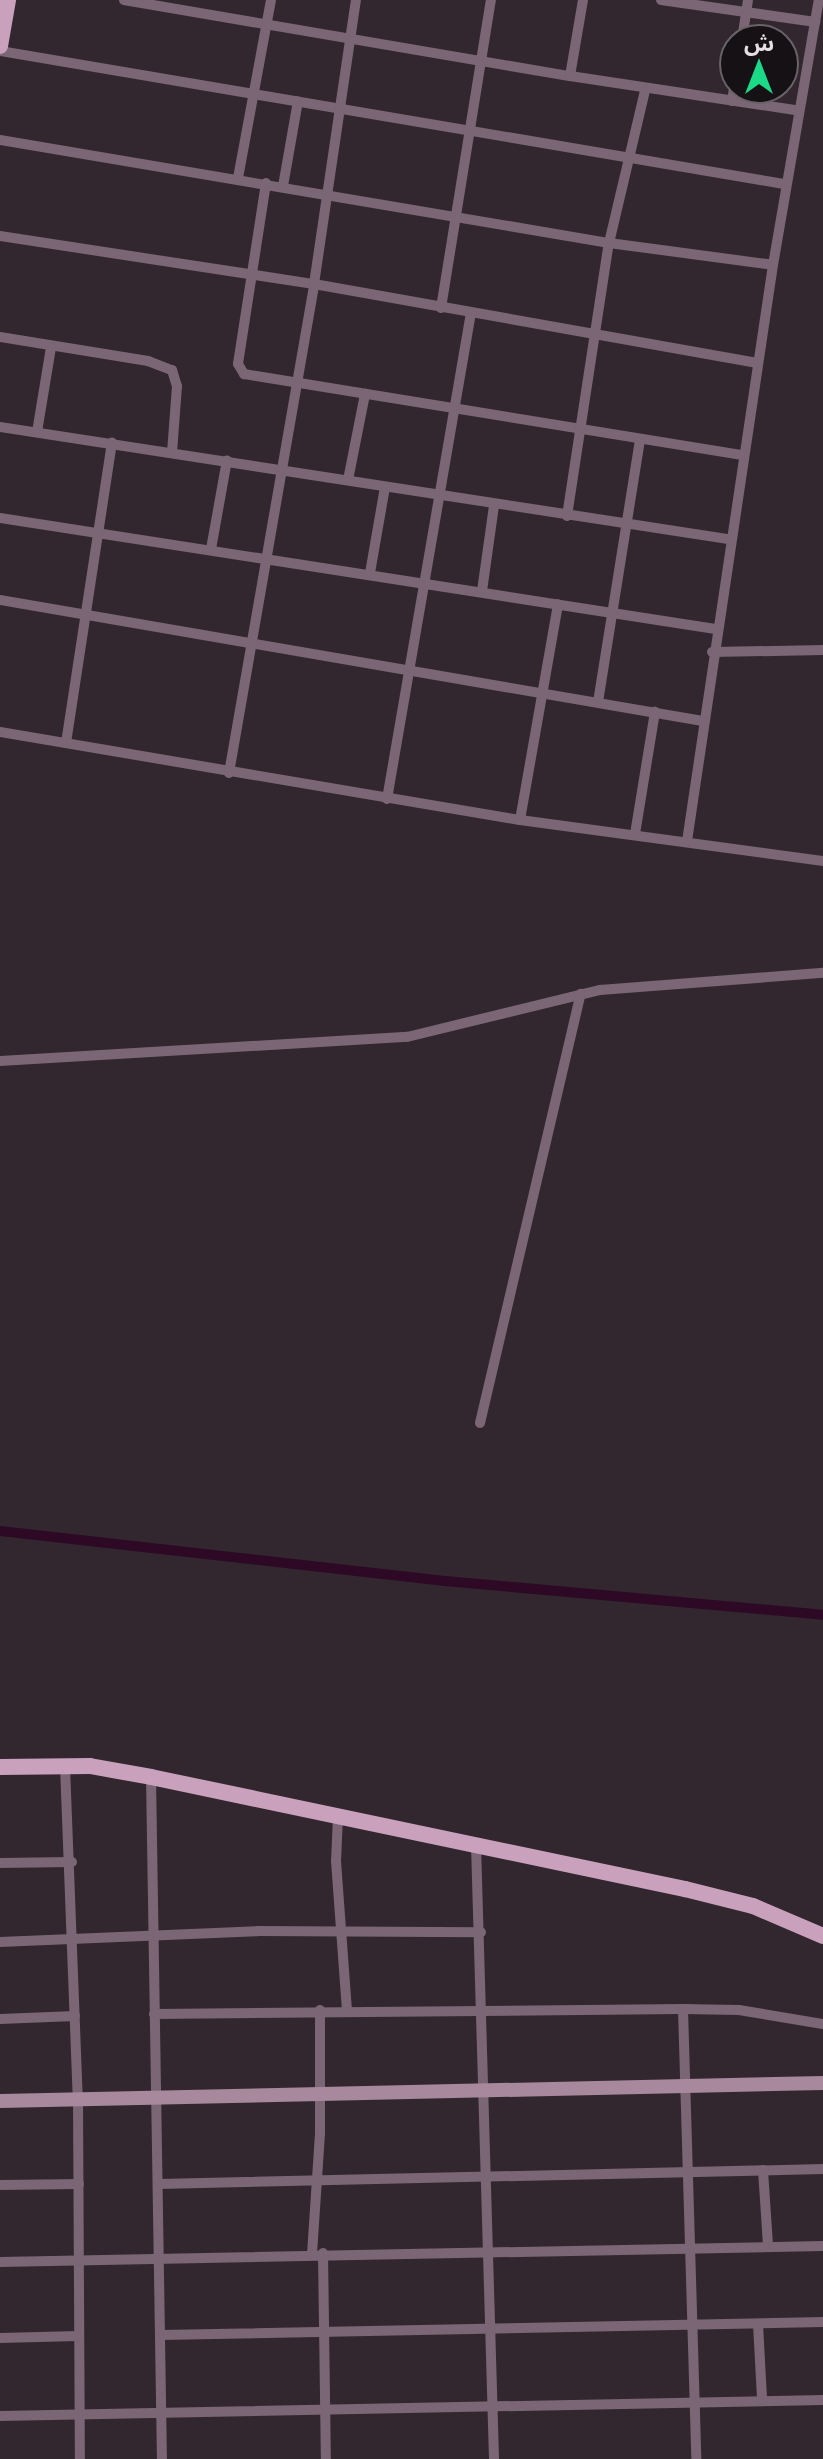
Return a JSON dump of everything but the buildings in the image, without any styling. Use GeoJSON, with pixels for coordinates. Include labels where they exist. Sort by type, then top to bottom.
{"type":"FeatureCollection","features":[{"type":"Feature","properties":{"kind":"main road"},"geometry":{"type":"LineString","coordinates":[[1,39],[8,0]]}},
{"type":"Feature","properties":{"kind":"main road"},"geometry":{"type":"LineString","coordinates":[[0,1767],[65,1766],[151,1777],[733,1900],[823,1936]]}},
{"type":"Feature","properties":{"kind":"street"},"geometry":{"type":"LineString","coordinates":[[124,0],[353,37],[645,91],[719,100]]}},
{"type":"Feature","properties":{"kind":"street"},"geometry":{"type":"LineString","coordinates":[[238,178],[256,95],[271,0]]}},
{"type":"Feature","properties":{"kind":"street"},"geometry":{"type":"LineString","coordinates":[[229,773],[264,557],[314,284],[325,193],[353,37],[356,0]]}},
{"type":"Feature","properties":{"kind":"street"},"geometry":{"type":"LineString","coordinates":[[441,308],[491,0]]}},
{"type":"Feature","properties":{"kind":"street"},"geometry":{"type":"LineString","coordinates":[[570,76],[583,0]]}},
{"type":"Feature","properties":{"kind":"street"},"geometry":{"type":"LineString","coordinates":[[661,0],[815,22]]}},
{"type":"Feature","properties":{"kind":"street"},"geometry":{"type":"LineString","coordinates":[[744,24],[748,0]]}},
{"type":"Feature","properties":{"kind":"street"},"geometry":{"type":"LineString","coordinates":[[687,841],[728,539],[796,110],[819,0]]}},
{"type":"Feature","properties":{"kind":"street"},"geometry":{"type":"LineString","coordinates":[[1,39],[256,95],[784,184]]}},
{"type":"Feature","properties":{"kind":"street"},"geometry":{"type":"LineString","coordinates":[[567,516],[609,243],[645,91]]}},
{"type":"Feature","properties":{"kind":"street"},"geometry":{"type":"LineString","coordinates":[[283,186],[298,101]]}},
{"type":"Feature","properties":{"kind":"street"},"geometry":{"type":"LineString","coordinates":[[753,104],[796,110]]}},
{"type":"Feature","properties":{"kind":"street"},"geometry":{"type":"LineString","coordinates":[[0,140],[454,213],[609,243],[773,265]]}},
{"type":"Feature","properties":{"kind":"street"},"geometry":{"type":"LineString","coordinates":[[266,183],[240,369],[365,394],[742,455]]}},
{"type":"Feature","properties":{"kind":"street"},"geometry":{"type":"LineString","coordinates":[[0,236],[314,284],[756,363]]}},
{"type":"Feature","properties":{"kind":"street"},"geometry":{"type":"LineString","coordinates":[[387,799],[471,314]]}},
{"type":"Feature","properties":{"kind":"street"},"geometry":{"type":"LineString","coordinates":[[0,337],[148,361],[172,370],[177,386],[172,452]]}},
{"type":"Feature","properties":{"kind":"street"},"geometry":{"type":"LineString","coordinates":[[37,432],[51,347]]}},
{"type":"Feature","properties":{"kind":"street"},"geometry":{"type":"LineString","coordinates":[[348,480],[365,394]]}},
{"type":"Feature","properties":{"kind":"street"},"geometry":{"type":"LineString","coordinates":[[0,427],[280,468],[494,506],[728,539]]}},
{"type":"Feature","properties":{"kind":"street"},"geometry":{"type":"LineString","coordinates":[[598,702],[640,440]]}},
{"type":"Feature","properties":{"kind":"street"},"geometry":{"type":"LineString","coordinates":[[66,743],[112,443]]}},
{"type":"Feature","properties":{"kind":"street"},"geometry":{"type":"LineString","coordinates":[[211,549],[227,460]]}},
{"type":"Feature","properties":{"kind":"street"},"geometry":{"type":"LineString","coordinates":[[370,573],[385,487]]}},
{"type":"Feature","properties":{"kind":"street"},"geometry":{"type":"LineString","coordinates":[[482,591],[494,506]]}},
{"type":"Feature","properties":{"kind":"street"},"geometry":{"type":"LineString","coordinates":[[0,518],[426,581],[715,629]]}},
{"type":"Feature","properties":{"kind":"street"},"geometry":{"type":"LineString","coordinates":[[0,600],[703,721]]}},
{"type":"Feature","properties":{"kind":"street"},"geometry":{"type":"LineString","coordinates":[[520,820],[558,604]]}},
{"type":"Feature","properties":{"kind":"street"},"geometry":{"type":"LineString","coordinates":[[712,652],[823,650]]}},
{"type":"Feature","properties":{"kind":"street"},"geometry":{"type":"LineString","coordinates":[[635,834],[655,712]]}},
{"type":"Feature","properties":{"kind":"street"},"geometry":{"type":"LineString","coordinates":[[0,732],[520,820],[823,861]]}},
{"type":"Feature","properties":{"kind":"street"},"geometry":{"type":"LineString","coordinates":[[0,1061],[407,1037],[581,994],[663,982],[823,973]]}},
{"type":"Feature","properties":{"kind":"street"},"geometry":{"type":"LineString","coordinates":[[480,1423],[581,994]]}},
{"type":"Feature","properties":{"kind":"street"},"geometry":{"type":"LineString","coordinates":[[65,1766],[72,1862],[71,1941],[78,2099],[80,2459]]}},
{"type":"Feature","properties":{"kind":"street"},"geometry":{"type":"LineString","coordinates":[[151,1777],[162,2459]]}},
{"type":"Feature","properties":{"kind":"street"},"geometry":{"type":"LineString","coordinates":[[338,1816],[340,1932],[347,2010]]}},
{"type":"Feature","properties":{"kind":"street"},"geometry":{"type":"LineString","coordinates":[[476,1845],[481,1932],[494,2459]]}},
{"type":"Feature","properties":{"kind":"street"},"geometry":{"type":"LineString","coordinates":[[0,1863],[72,1862]]}},
{"type":"Feature","properties":{"kind":"street"},"geometry":{"type":"LineString","coordinates":[[0,1942],[340,1932],[481,1932]]}},
{"type":"Feature","properties":{"kind":"street"},"geometry":{"type":"LineString","coordinates":[[154,2014],[482,2008],[683,2009],[739,2010],[823,2024]]}},
{"type":"Feature","properties":{"kind":"street"},"geometry":{"type":"LineString","coordinates":[[683,2009],[688,2087],[696,2459]]}},
{"type":"Feature","properties":{"kind":"street"},"geometry":{"type":"LineString","coordinates":[[320,2010],[316,2179],[324,2332],[326,2459]]}},
{"type":"Feature","properties":{"kind":"street"},"geometry":{"type":"LineString","coordinates":[[0,2019],[75,2016]]}},
{"type":"Feature","properties":{"kind":"street"},"geometry":{"type":"LineString","coordinates":[[0,2101],[823,2083]]}},
{"type":"Feature","properties":{"kind":"street"},"geometry":{"type":"LineString","coordinates":[[159,2184],[485,2174],[823,2169]]}},
{"type":"Feature","properties":{"kind":"street"},"geometry":{"type":"LineString","coordinates":[[763,2170],[768,2245]]}},
{"type":"Feature","properties":{"kind":"street"},"geometry":{"type":"LineString","coordinates":[[0,2185],[79,2184]]}},
{"type":"Feature","properties":{"kind":"street"},"geometry":{"type":"LineString","coordinates":[[0,2262],[823,2246]]}},
{"type":"Feature","properties":{"kind":"street"},"geometry":{"type":"LineString","coordinates":[[161,2335],[823,2322]]}},
{"type":"Feature","properties":{"kind":"street"},"geometry":{"type":"LineString","coordinates":[[758,2324],[762,2399]]}},
{"type":"Feature","properties":{"kind":"street"},"geometry":{"type":"LineString","coordinates":[[0,2338],[78,2336]]}},
{"type":"Feature","properties":{"kind":"street"},"geometry":{"type":"LineString","coordinates":[[0,2416],[823,2400]]}},
{"type":"Feature","properties":{"kind":"waterway"},"geometry":{"type":"LineString","coordinates":[[0,1531],[445,1581],[823,1615]]}}]}
